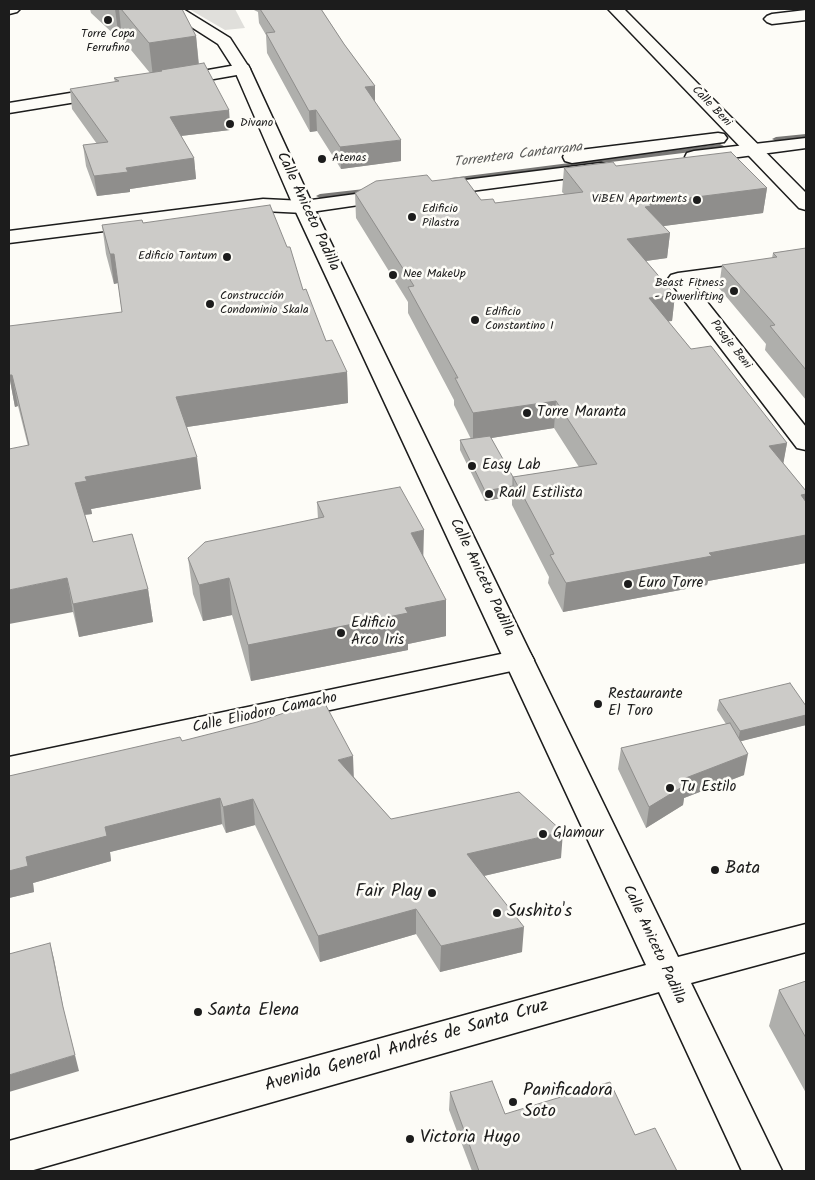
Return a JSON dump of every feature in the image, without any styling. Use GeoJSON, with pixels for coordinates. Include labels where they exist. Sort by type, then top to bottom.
{"type":"FeatureCollection","features":[{"type":"Feature","properties":{"kind":"main road","name":"Calle Aniceto Padilla"},"geometry":{"type":"LineString","coordinates":[[173,9],[224,41],[242,70],[300,199],[762,1171]]}},
{"type":"Feature","properties":{"kind":"main road","name":"Calle Beni"},"geometry":{"type":"LineString","coordinates":[[616,9],[806,204]]}},
{"type":"Feature","properties":{"kind":"main road"},"geometry":{"type":"LineString","coordinates":[[772,19],[806,15]]}},
{"type":"Feature","properties":{"kind":"main road"},"geometry":{"type":"LineString","coordinates":[[154,84],[242,70]]}},
{"type":"Feature","properties":{"kind":"main road"},"geometry":{"type":"LineString","coordinates":[[9,108],[125,89]]}},
{"type":"Feature","properties":{"kind":"main road"},"geometry":{"type":"LineString","coordinates":[[423,176],[806,127]]}},
{"type":"Feature","properties":{"kind":"main road"},"geometry":{"type":"LineString","coordinates":[[300,199],[806,143]]}},
{"type":"Feature","properties":{"kind":"main road"},"geometry":{"type":"LineString","coordinates":[[9,238],[262,205],[403,178]]}},
{"type":"Feature","properties":{"kind":"main road","name":"Pasaje Beni"},"geometry":{"type":"LineString","coordinates":[[806,262],[678,279],[806,443]]}},
{"type":"Feature","properties":{"kind":"main road","name":"Calle Eliodoro Camacho"},"geometry":{"type":"LineString","coordinates":[[9,768],[520,660]]}},
{"type":"Feature","properties":{"kind":"main road","name":"Avenida General Andrés de Santa Cruz"},"geometry":{"type":"LineString","coordinates":[[9,1159],[668,974],[806,938]]}},
{"type":"Feature","properties":{"kind":"shaded area"},"geometry":{"type":"Polygon","coordinates":[[[189,9],[235,9],[245,28],[225,30],[189,9]]]}},
{"type":"Feature","properties":{"kind":"building"},"geometry":{"type":"Polygon","coordinates":[[[121,9],[182,9],[196,36],[149,43],[121,9]]]}},
{"type":"Feature","properties":{"kind":"building"},"geometry":{"type":"Polygon","coordinates":[[[260,9],[321,9],[375,86],[365,87],[401,140],[340,147],[316,110],[309,111],[266,33],[275,32],[260,9]]]}},
{"type":"Feature","properties":{"kind":"building"},"geometry":{"type":"Polygon","coordinates":[[[204,63],[229,110],[170,117],[194,158],[126,168],[128,172],[94,176],[83,145],[108,142],[70,89],[119,81],[114,78],[204,63]]]}},
{"type":"Feature","properties":{"kind":"building"},"geometry":{"type":"Polygon","coordinates":[[[731,152],[767,188],[649,203],[651,206],[645,207],[670,233],[627,239],[675,295],[649,298],[691,349],[711,346],[787,443],[769,446],[806,491],[806,494],[801,495],[806,502],[806,535],[709,553],[712,556],[566,583],[550,555],[554,554],[513,477],[597,464],[556,401],[473,413],[455,378],[458,378],[408,287],[414,286],[355,193],[376,181],[427,175],[432,181],[464,177],[481,200],[493,199],[495,203],[583,192],[564,168],[613,162],[616,166],[731,152]]]}},
{"type":"Feature","properties":{"kind":"building"},"geometry":{"type":"Polygon","coordinates":[[[270,205],[287,247],[290,247],[303,290],[306,289],[326,341],[332,340],[347,372],[176,397],[197,457],[85,477],[87,481],[75,483],[93,542],[132,534],[148,589],[73,604],[67,578],[9,590],[9,449],[29,445],[12,375],[9,375],[9,326],[122,312],[114,254],[110,254],[102,225],[142,220],[143,223],[270,205]]]}},
{"type":"Feature","properties":{"kind":"building"},"geometry":{"type":"Polygon","coordinates":[[[806,248],[806,370],[770,326],[775,325],[722,265],[777,257],[773,253],[806,248]]]}},
{"type":"Feature","properties":{"kind":"building"},"geometry":{"type":"Polygon","coordinates":[[[490,436],[513,477],[513,486],[485,491],[460,440],[490,436]]]}},
{"type":"Feature","properties":{"kind":"building"},"geometry":{"type":"Polygon","coordinates":[[[400,487],[424,530],[411,533],[446,600],[405,608],[408,613],[248,645],[229,578],[199,585],[188,558],[205,542],[324,517],[317,502],[400,487]]]}},
{"type":"Feature","properties":{"kind":"building"},"geometry":{"type":"Polygon","coordinates":[[[790,683],[806,706],[806,715],[740,731],[719,700],[790,683]]]}},
{"type":"Feature","properties":{"kind":"building"},"geometry":{"type":"Polygon","coordinates":[[[323,700],[353,756],[338,760],[391,819],[519,792],[563,832],[467,854],[524,927],[441,946],[416,909],[318,936],[253,799],[223,807],[220,798],[105,827],[107,836],[26,857],[28,866],[9,871],[9,776],[180,737],[182,741],[257,722],[323,700]]]}},
{"type":"Feature","properties":{"kind":"building"},"geometry":{"type":"Polygon","coordinates":[[[730,723],[748,754],[683,779],[687,784],[649,807],[621,748],[730,723]]]}},
{"type":"Feature","properties":{"kind":"building"},"geometry":{"type":"Polygon","coordinates":[[[50,943],[75,1055],[9,1075],[9,954],[50,943]]]}},
{"type":"Feature","properties":{"kind":"building"},"geometry":{"type":"Polygon","coordinates":[[[806,981],[806,1038],[779,990],[806,981]]]}},
{"type":"Feature","properties":{"kind":"building"},"geometry":{"type":"Polygon","coordinates":[[[492,1081],[505,1114],[610,1082],[635,1135],[655,1128],[677,1171],[479,1171],[450,1092],[492,1081]]]}},
{"type":"Feature","properties":{"kind":"waterway","name":"Torrentera Cantarrana"},"geometry":{"type":"LineString","coordinates":[[776,139],[806,136]]}},
{"type":"Feature","properties":{"kind":"waterway","name":"Torrentera Cantarrana"},"geometry":{"type":"LineString","coordinates":[[451,180],[720,146]]}},
{"type":"Feature","properties":{"kind":"waterway","name":"Torrentera Cantarrana"},"geometry":{"type":"LineString","coordinates":[[320,196],[373,190]]}},
{"type":"Feature","properties":{"kind":"place","name":"Torre Copa Ferrufino"},"geometry":{"type":"Point","coordinates":[108,20]}},
{"type":"Feature","properties":{"kind":"place","name":"Divano"},"geometry":{"type":"Point","coordinates":[230,124]}},
{"type":"Feature","properties":{"kind":"place","name":"Atenas"},"geometry":{"type":"Point","coordinates":[322,159]}},
{"type":"Feature","properties":{"kind":"place","name":"ViBEN Apartments"},"geometry":{"type":"Point","coordinates":[697,200]}},
{"type":"Feature","properties":{"kind":"place","name":"Edificio Pilastra"},"geometry":{"type":"Point","coordinates":[412,217]}},
{"type":"Feature","properties":{"kind":"place","name":"Edificio Tantum"},"geometry":{"type":"Point","coordinates":[227,257]}},
{"type":"Feature","properties":{"kind":"place","name":"Nee MakeUp"},"geometry":{"type":"Point","coordinates":[393,275]}},
{"type":"Feature","properties":{"kind":"place","name":"Beast Fitness - Powerlifting"},"geometry":{"type":"Point","coordinates":[734,291]}},
{"type":"Feature","properties":{"kind":"place","name":"Construcción Condominio Skala"},"geometry":{"type":"Point","coordinates":[210,304]}},
{"type":"Feature","properties":{"kind":"place","name":"Edificio Constantino I"},"geometry":{"type":"Point","coordinates":[475,320]}},
{"type":"Feature","properties":{"kind":"place","name":"Torre Maranta"},"geometry":{"type":"Point","coordinates":[527,413]}},
{"type":"Feature","properties":{"kind":"place","name":"Easy Lab"},"geometry":{"type":"Point","coordinates":[472,466]}},
{"type":"Feature","properties":{"kind":"place","name":"Raúl Estilista"},"geometry":{"type":"Point","coordinates":[489,494]}},
{"type":"Feature","properties":{"kind":"place","name":"Euro Torre"},"geometry":{"type":"Point","coordinates":[628,584]}},
{"type":"Feature","properties":{"kind":"place","name":"Edificio Arco Iris"},"geometry":{"type":"Point","coordinates":[341,633]}},
{"type":"Feature","properties":{"kind":"place","name":"Restaurante El Toro"},"geometry":{"type":"Point","coordinates":[598,704]}},
{"type":"Feature","properties":{"kind":"place","name":"Tu Estilo"},"geometry":{"type":"Point","coordinates":[670,788]}},
{"type":"Feature","properties":{"kind":"place","name":"Glamour"},"geometry":{"type":"Point","coordinates":[543,834]}},
{"type":"Feature","properties":{"kind":"place","name":"Bata"},"geometry":{"type":"Point","coordinates":[715,870]}},
{"type":"Feature","properties":{"kind":"place","name":"Fair Play"},"geometry":{"type":"Point","coordinates":[432,893]}},
{"type":"Feature","properties":{"kind":"place","name":"Sushito's"},"geometry":{"type":"Point","coordinates":[497,913]}},
{"type":"Feature","properties":{"kind":"place","name":"Santa Elena"},"geometry":{"type":"Point","coordinates":[198,1012]}},
{"type":"Feature","properties":{"kind":"place","name":"Panificadora Soto"},"geometry":{"type":"Point","coordinates":[513,1102]}},
{"type":"Feature","properties":{"kind":"place","name":"Victoria Hugo"},"geometry":{"type":"Point","coordinates":[410,1139]}}]}
